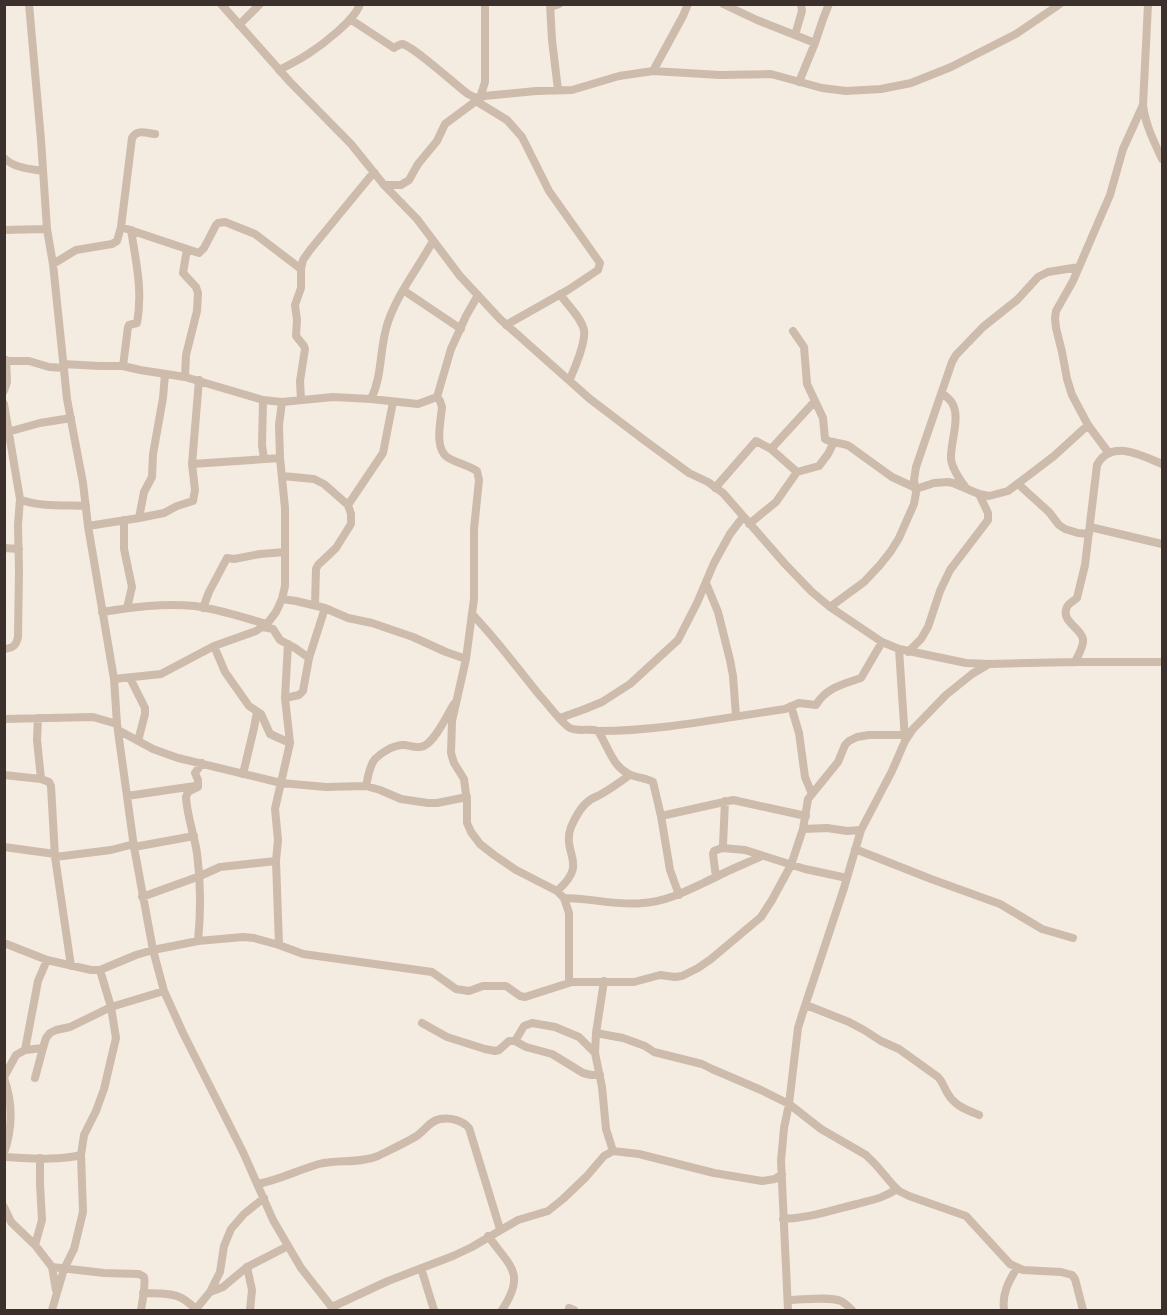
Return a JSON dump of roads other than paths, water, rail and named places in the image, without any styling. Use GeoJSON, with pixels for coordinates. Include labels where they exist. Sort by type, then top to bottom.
{"type":"FeatureCollection","features":[{"type":"Feature","properties":{"kind":"street"},"geometry":{"type":"LineString","coordinates":[[29,4],[47,230],[53,264],[67,399],[114,679],[117,727],[142,897],[153,951],[164,991],[183,1033],[258,1184],[273,1220],[301,1268],[333,1309],[388,1281],[471,1247],[521,1218],[548,1211],[586,1177],[602,1158],[613,1151],[639,1154],[724,1175],[762,1181],[775,1179],[782,1174]]}},
{"type":"Feature","properties":{"kind":"street"},"geometry":{"type":"LineString","coordinates":[[221,4],[279,70],[351,144],[384,185],[417,219],[460,276],[506,325],[590,399],[689,473],[708,482],[723,493],[801,581],[830,607],[882,642],[908,652],[966,663],[1162,662]]}},
{"type":"Feature","properties":{"kind":"street"},"geometry":{"type":"LineString","coordinates":[[239,25],[260,4]]}},
{"type":"Feature","properties":{"kind":"street"},"geometry":{"type":"LineString","coordinates":[[279,70],[308,54],[337,32],[358,10],[360,4]]}},
{"type":"Feature","properties":{"kind":"street"},"geometry":{"type":"LineString","coordinates":[[384,185],[401,185],[409,180],[437,141],[445,124],[478,99],[485,82],[485,4]]}},
{"type":"Feature","properties":{"kind":"street"},"geometry":{"type":"LineString","coordinates":[[653,71],[688,4]]}},
{"type":"Feature","properties":{"kind":"street"},"geometry":{"type":"LineString","coordinates":[[723,4],[815,43]]}},
{"type":"Feature","properties":{"kind":"street"},"geometry":{"type":"LineString","coordinates":[[795,34],[802,11],[801,4]]}},
{"type":"Feature","properties":{"kind":"street"},"geometry":{"type":"LineString","coordinates":[[799,82],[829,4]]}},
{"type":"Feature","properties":{"kind":"street"},"geometry":{"type":"LineString","coordinates":[[478,99],[572,90],[619,76],[653,71],[720,75],[771,74],[822,88],[846,91],[881,89],[911,83],[951,68],[1016,34],[1060,4]]}},
{"type":"Feature","properties":{"kind":"street"},"geometry":{"type":"LineString","coordinates":[[1148,4],[1143,105],[1151,135],[1162,159]]}},
{"type":"Feature","properties":{"kind":"street"},"geometry":{"type":"LineString","coordinates":[[554,5],[552,40],[558,90]]}},
{"type":"Feature","properties":{"kind":"street"},"geometry":{"type":"LineString","coordinates":[[350,18],[394,48],[400,44],[404,45],[426,59],[468,94],[507,120],[522,137],[549,191],[600,263],[598,270],[506,325]]}},
{"type":"Feature","properties":{"kind":"street"},"geometry":{"type":"LineString","coordinates":[[1108,452],[1088,424],[1072,395],[1055,318],[1056,311],[1073,281],[1110,195],[1123,149],[1143,105]]}},
{"type":"Feature","properties":{"kind":"street"},"geometry":{"type":"LineString","coordinates":[[53,264],[76,250],[115,243],[121,227],[133,136],[139,132],[155,134]]}},
{"type":"Feature","properties":{"kind":"street"},"geometry":{"type":"LineString","coordinates":[[4,158],[9,163],[21,167],[43,171]]}},
{"type":"Feature","properties":{"kind":"street"},"geometry":{"type":"LineString","coordinates":[[301,400],[300,381],[305,349],[296,336],[295,304],[301,288],[303,260],[374,172]]}},
{"type":"Feature","properties":{"kind":"street"},"geometry":{"type":"LineString","coordinates":[[121,227],[199,253],[203,251],[216,225],[225,222],[255,234],[301,269]]}},
{"type":"Feature","properties":{"kind":"street"},"geometry":{"type":"LineString","coordinates":[[4,230],[47,230]]}},
{"type":"Feature","properties":{"kind":"street"},"geometry":{"type":"LineString","coordinates":[[123,366],[128,327],[137,323],[139,305],[140,279],[131,231]]}},
{"type":"Feature","properties":{"kind":"street"},"geometry":{"type":"LineString","coordinates":[[371,399],[380,371],[386,328],[393,308],[433,241]]}},
{"type":"Feature","properties":{"kind":"street"},"geometry":{"type":"LineString","coordinates":[[185,376],[186,355],[197,311],[198,292],[183,273],[187,249]]}},
{"type":"Feature","properties":{"kind":"street"},"geometry":{"type":"LineString","coordinates":[[830,607],[864,582],[880,565],[899,538],[914,504],[916,467],[956,355],[983,327],[1017,300],[1041,274],[1079,267]]}},
{"type":"Feature","properties":{"kind":"street"},"geometry":{"type":"LineString","coordinates":[[403,290],[461,329]]}},
{"type":"Feature","properties":{"kind":"street"},"geometry":{"type":"LineString","coordinates":[[560,294],[584,331],[583,341],[570,379]]}},
{"type":"Feature","properties":{"kind":"street"},"geometry":{"type":"LineString","coordinates":[[437,397],[451,349],[478,295]]}},
{"type":"Feature","properties":{"kind":"street"},"geometry":{"type":"LineString","coordinates":[[794,331],[804,347],[807,384],[823,418],[825,439],[849,446],[892,477],[916,488],[948,482],[989,496],[1008,491],[1054,456],[1088,424]]}},
{"type":"Feature","properties":{"kind":"street"},"geometry":{"type":"LineString","coordinates":[[4,391],[7,382],[5,360],[29,361],[48,367],[123,366],[185,376],[263,399],[282,402],[333,397],[418,404],[437,397]]}},
{"type":"Feature","properties":{"kind":"street"},"geometry":{"type":"LineString","coordinates":[[139,518],[144,492],[152,477],[153,454],[165,374]]}},
{"type":"Feature","properties":{"kind":"street"},"geometry":{"type":"LineString","coordinates":[[88,526],[164,513],[193,501],[195,490],[192,464],[199,380]]}},
{"type":"Feature","properties":{"kind":"street"},"geometry":{"type":"LineString","coordinates":[[942,393],[954,406],[952,465],[968,490]]}},
{"type":"Feature","properties":{"kind":"street"},"geometry":{"type":"LineString","coordinates":[[437,397],[442,406],[440,449],[445,456],[474,469],[479,476],[474,529],[474,599],[466,658],[452,721],[451,753],[464,779],[467,823],[480,844],[516,870],[557,891],[564,898],[569,913],[569,982]]}},
{"type":"Feature","properties":{"kind":"street"},"geometry":{"type":"LineString","coordinates":[[263,399],[264,459]]}},
{"type":"Feature","properties":{"kind":"street"},"geometry":{"type":"LineString","coordinates":[[771,449],[815,401]]}},
{"type":"Feature","properties":{"kind":"street"},"geometry":{"type":"LineString","coordinates":[[114,679],[161,674],[214,646],[256,631],[265,625],[276,612],[285,586],[285,508],[279,425],[282,402]]}},
{"type":"Feature","properties":{"kind":"street"},"geometry":{"type":"LineString","coordinates":[[348,505],[383,453],[393,402]]}},
{"type":"Feature","properties":{"kind":"street"},"geometry":{"type":"LineString","coordinates":[[4,404],[20,499],[18,636],[16,644],[4,650]]}},
{"type":"Feature","properties":{"kind":"street"},"geometry":{"type":"LineString","coordinates":[[7,432],[71,418]]}},
{"type":"Feature","properties":{"kind":"street"},"geometry":{"type":"LineString","coordinates":[[715,488],[755,442],[771,449],[797,472]]}},
{"type":"Feature","properties":{"kind":"street"},"geometry":{"type":"LineString","coordinates":[[560,718],[606,699],[634,681],[678,640],[730,534],[746,520],[776,502],[797,472],[819,466],[834,442]]}},
{"type":"Feature","properties":{"kind":"street"},"geometry":{"type":"LineString","coordinates":[[1075,662],[1083,640],[1082,635],[1067,618],[1066,610],[1079,592],[1085,565],[1097,465],[1108,452],[1124,450],[1162,464]]}},
{"type":"Feature","properties":{"kind":"street"},"geometry":{"type":"LineString","coordinates":[[192,464],[280,458]]}},
{"type":"Feature","properties":{"kind":"street"},"geometry":{"type":"LineString","coordinates":[[282,476],[314,479],[324,484],[348,505],[351,514],[351,524],[336,548],[316,569],[315,605]]}},
{"type":"Feature","properties":{"kind":"street"},"geometry":{"type":"LineString","coordinates":[[1018,484],[1065,529],[1077,533],[1090,530],[1162,544]]}},
{"type":"Feature","properties":{"kind":"street"},"geometry":{"type":"LineString","coordinates":[[908,652],[921,639],[928,627],[950,570],[988,520],[988,513],[979,494]]}},
{"type":"Feature","properties":{"kind":"street"},"geometry":{"type":"LineString","coordinates":[[20,499],[38,504],[86,506]]}},
{"type":"Feature","properties":{"kind":"street"},"geometry":{"type":"LineString","coordinates":[[124,520],[124,549],[132,586],[127,608]]}},
{"type":"Feature","properties":{"kind":"street"},"geometry":{"type":"LineString","coordinates":[[4,548],[19,549]]}},
{"type":"Feature","properties":{"kind":"street"},"geometry":{"type":"LineString","coordinates":[[203,608],[227,558],[285,552]]}},
{"type":"Feature","properties":{"kind":"street"},"geometry":{"type":"LineString","coordinates":[[706,584],[718,612],[730,660],[736,716]]}},
{"type":"Feature","properties":{"kind":"street"},"geometry":{"type":"LineString","coordinates":[[282,600],[325,608],[348,618],[372,623],[413,637],[466,658]]}},
{"type":"Feature","properties":{"kind":"street"},"geometry":{"type":"LineString","coordinates":[[102,612],[163,604],[197,606],[265,625],[273,629],[279,639],[309,658]]}},
{"type":"Feature","properties":{"kind":"street"},"geometry":{"type":"LineString","coordinates":[[285,698],[302,693],[309,658],[325,608]]}},
{"type":"Feature","properties":{"kind":"street"},"geometry":{"type":"LineString","coordinates":[[472,614],[570,728],[598,731],[628,731],[736,716],[785,709],[799,703],[816,705],[827,692],[861,678],[882,642]]}},
{"type":"Feature","properties":{"kind":"street"},"geometry":{"type":"LineString","coordinates":[[279,945],[276,861],[278,840],[275,809],[290,743],[285,698],[288,644]]}},
{"type":"Feature","properties":{"kind":"street"},"geometry":{"type":"LineString","coordinates":[[214,646],[225,672],[249,706],[261,714],[270,734],[290,743]]}},
{"type":"Feature","properties":{"kind":"street"},"geometry":{"type":"LineString","coordinates":[[899,649],[905,738]]}},
{"type":"Feature","properties":{"kind":"street"},"geometry":{"type":"LineString","coordinates":[[788,1311],[782,1174],[784,1128],[798,1028],[861,830],[892,771],[905,738],[946,695],[972,674],[989,664]]}},
{"type":"Feature","properties":{"kind":"street"},"geometry":{"type":"LineString","coordinates":[[130,678],[146,708],[138,741]]}},
{"type":"Feature","properties":{"kind":"street"},"geometry":{"type":"LineString","coordinates":[[366,786],[375,759],[396,746],[424,746],[431,740],[457,700]]}},
{"type":"Feature","properties":{"kind":"street"},"geometry":{"type":"LineString","coordinates":[[791,706],[799,733],[805,777],[812,794]]}},
{"type":"Feature","properties":{"kind":"street"},"geometry":{"type":"LineString","coordinates":[[243,774],[256,712]]}},
{"type":"Feature","properties":{"kind":"street"},"geometry":{"type":"LineString","coordinates":[[4,719],[93,717],[172,756],[281,783],[326,787],[366,786],[401,799],[428,803],[467,797]]}},
{"type":"Feature","properties":{"kind":"street"},"geometry":{"type":"LineString","coordinates":[[38,718],[41,779]]}},
{"type":"Feature","properties":{"kind":"street"},"geometry":{"type":"LineString","coordinates":[[598,731],[615,763],[630,775],[653,782],[670,870],[679,895]]}},
{"type":"Feature","properties":{"kind":"street"},"geometry":{"type":"LineString","coordinates":[[4,944],[47,960],[100,970],[136,955],[153,951],[198,941],[243,937],[260,939],[298,953],[429,971],[452,988],[466,991],[490,985],[506,986],[525,997],[569,982],[634,982],[660,975],[682,976],[698,968],[761,917],[777,893],[791,865],[803,829],[808,799],[838,762],[844,745],[857,737],[869,735],[905,738]]}},
{"type":"Feature","properties":{"kind":"street"},"geometry":{"type":"LineString","coordinates":[[198,786],[195,772],[202,763]]}},
{"type":"Feature","properties":{"kind":"street"},"geometry":{"type":"LineString","coordinates":[[4,775],[41,779],[49,782],[51,786],[55,855],[71,966]]}},
{"type":"Feature","properties":{"kind":"street"},"geometry":{"type":"LineString","coordinates":[[557,891],[564,885],[573,870],[574,863],[569,842],[570,829],[581,809],[591,799],[630,775]]}},
{"type":"Feature","properties":{"kind":"street"},"geometry":{"type":"LineString","coordinates":[[127,796],[198,786]]}},
{"type":"Feature","properties":{"kind":"street"},"geometry":{"type":"LineString","coordinates":[[198,786],[188,792],[186,797],[200,876],[201,904],[198,941]]}},
{"type":"Feature","properties":{"kind":"street"},"geometry":{"type":"LineString","coordinates":[[661,816],[733,800],[806,816]]}},
{"type":"Feature","properties":{"kind":"street"},"geometry":{"type":"LineString","coordinates":[[722,848],[725,801]]}},
{"type":"Feature","properties":{"kind":"street"},"geometry":{"type":"LineString","coordinates":[[803,829],[861,830]]}},
{"type":"Feature","properties":{"kind":"street"},"geometry":{"type":"LineString","coordinates":[[4,847],[55,855],[111,850],[194,836]]}},
{"type":"Feature","properties":{"kind":"street"},"geometry":{"type":"LineString","coordinates":[[716,877],[713,852],[722,848],[745,850],[815,872],[847,878]]}},
{"type":"Feature","properties":{"kind":"street"},"geometry":{"type":"LineString","coordinates":[[855,849],[942,884],[1000,904],[1042,929],[1073,938]]}},
{"type":"Feature","properties":{"kind":"street"},"geometry":{"type":"LineString","coordinates":[[564,898],[625,904],[643,903],[679,895],[762,856]]}},
{"type":"Feature","properties":{"kind":"street"},"geometry":{"type":"LineString","coordinates":[[142,897],[226,866],[276,861]]}},
{"type":"Feature","properties":{"kind":"street"},"geometry":{"type":"LineString","coordinates":[[25,1050],[38,981],[47,960]]}},
{"type":"Feature","properties":{"kind":"street"},"geometry":{"type":"LineString","coordinates":[[52,1311],[64,1269],[74,1249],[82,1212],[81,1155],[84,1136],[96,1111],[113,1058],[116,1038],[111,1007],[100,970]]}},
{"type":"Feature","properties":{"kind":"street"},"geometry":{"type":"LineString","coordinates":[[604,981],[595,1053],[602,1087],[606,1129],[613,1151]]}},
{"type":"Feature","properties":{"kind":"street"},"geometry":{"type":"LineString","coordinates":[[35,1078],[46,1038],[50,1033],[70,1027],[111,1007],[164,991]]}},
{"type":"Feature","properties":{"kind":"street"},"geometry":{"type":"LineString","coordinates":[[806,1005],[849,1022],[899,1049],[938,1077],[953,1101],[960,1107],[979,1115]]}},
{"type":"Feature","properties":{"kind":"street"},"geometry":{"type":"LineString","coordinates":[[422,1023],[447,1037],[495,1051],[508,1042],[515,1041],[529,1048],[552,1054],[584,1073],[600,1076]]}},
{"type":"Feature","properties":{"kind":"street"},"geometry":{"type":"LineString","coordinates":[[515,1041],[524,1026],[530,1023],[552,1026],[579,1036],[623,1038],[654,1052],[702,1064],[761,1090],[789,1104],[820,1129],[866,1155],[897,1189],[909,1196],[966,1216],[1010,1264],[1034,1272],[1061,1272],[1072,1275],[1083,1311]]}},
{"type":"Feature","properties":{"kind":"street"},"geometry":{"type":"LineString","coordinates":[[579,1036],[595,1053]]}},
{"type":"Feature","properties":{"kind":"street"},"geometry":{"type":"LineString","coordinates":[[43,1048],[25,1050],[15,1055],[4,1077],[11,1104],[10,1129],[4,1155],[40,1158],[81,1155]]}},
{"type":"Feature","properties":{"kind":"street"},"geometry":{"type":"LineString","coordinates":[[258,1184],[320,1164],[348,1160],[364,1161],[416,1137],[438,1119],[461,1121],[469,1128],[500,1230]]}},
{"type":"Feature","properties":{"kind":"street"},"geometry":{"type":"LineString","coordinates":[[35,1245],[42,1220],[40,1158]]}},
{"type":"Feature","properties":{"kind":"street"},"geometry":{"type":"LineString","coordinates":[[783,1220],[810,1217],[878,1199],[897,1189]]}},
{"type":"Feature","properties":{"kind":"street"},"geometry":{"type":"LineString","coordinates":[[143,1293],[177,1295],[196,1310],[210,1292],[220,1272],[224,1246],[231,1229],[244,1214],[264,1198]]}},
{"type":"Feature","properties":{"kind":"street"},"geometry":{"type":"LineString","coordinates":[[4,1207],[11,1222],[35,1245],[52,1267],[56,1292]]}},
{"type":"Feature","properties":{"kind":"street"},"geometry":{"type":"LineString","coordinates":[[488,1236],[513,1272],[515,1281],[514,1288],[502,1311]]}},
{"type":"Feature","properties":{"kind":"street"},"geometry":{"type":"LineString","coordinates":[[210,1292],[223,1287],[247,1267],[288,1246]]}},
{"type":"Feature","properties":{"kind":"street"},"geometry":{"type":"LineString","coordinates":[[52,1267],[104,1274],[140,1274],[144,1278],[141,1311]]}},
{"type":"Feature","properties":{"kind":"street"},"geometry":{"type":"LineString","coordinates":[[247,1267],[252,1290],[250,1311]]}},
{"type":"Feature","properties":{"kind":"street"},"geometry":{"type":"LineString","coordinates":[[420,1268],[434,1311]]}},
{"type":"Feature","properties":{"kind":"street"},"geometry":{"type":"LineString","coordinates":[[1004,1311],[1005,1291],[1017,1268]]}},
{"type":"Feature","properties":{"kind":"street"},"geometry":{"type":"LineString","coordinates":[[789,1300],[841,1301],[852,1311]]}}]}
